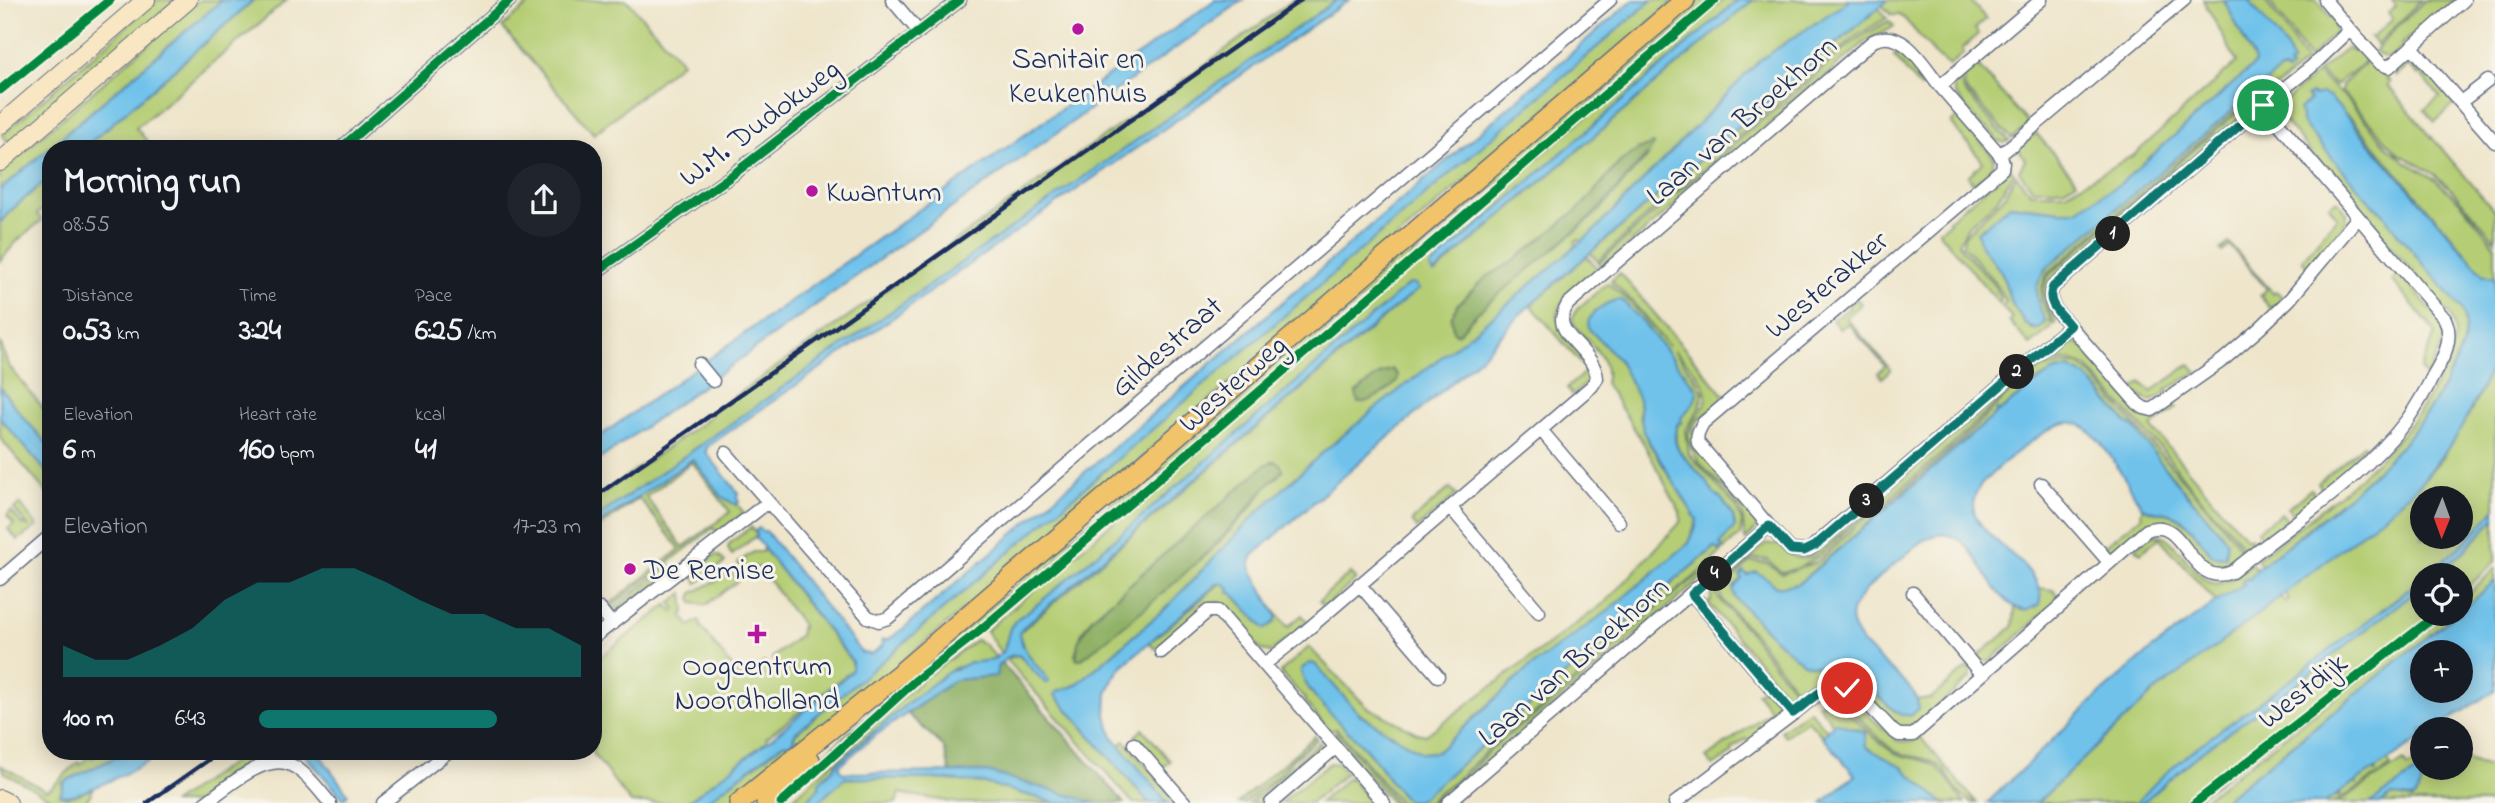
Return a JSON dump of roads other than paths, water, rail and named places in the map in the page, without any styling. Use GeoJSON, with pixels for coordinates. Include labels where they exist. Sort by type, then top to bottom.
{"type":"FeatureCollection","features":[{"type":"Feature","properties":{"kind":"main road"},"geometry":{"type":"LineString","coordinates":[[0,125],[146,0]]}},
{"type":"Feature","properties":{"kind":"main road"},"geometry":{"type":"LineString","coordinates":[[0,162],[188,0]]}},
{"type":"Feature","properties":{"kind":"main road","name":"Westerweg"},"geometry":{"type":"LineString","coordinates":[[739,803],[904,670],[1685,0]]}},
{"type":"Feature","properties":{"kind":"main road","name":"Westerweg"},"geometry":{"type":"LineString","coordinates":[[766,803],[904,670]]}},
{"type":"Feature","properties":{"kind":"main road"},"geometry":{"type":"LineString","coordinates":[[0,799],[8,803]]}},
{"type":"Feature","properties":{"kind":"street"},"geometry":{"type":"LineString","coordinates":[[350,140],[510,0]]}},
{"type":"Feature","properties":{"kind":"street"},"geometry":{"type":"LineString","coordinates":[[892,0],[919,32]]}},
{"type":"Feature","properties":{"kind":"street","name":"Gildestraat"},"geometry":{"type":"LineString","coordinates":[[726,453],[868,617],[879,621],[887,618],[1610,0]]}},
{"type":"Feature","properties":{"kind":"street"},"geometry":{"type":"LineString","coordinates":[[2040,0],[1940,86],[2000,155],[2184,0]]}},
{"type":"Feature","properties":{"kind":"street"},"geometry":{"type":"LineString","coordinates":[[2325,0],[2384,67],[2392,66],[2464,0]]}},
{"type":"Feature","properties":{"kind":"street","name":"W.M. Dudokweg"},"geometry":{"type":"LineString","coordinates":[[602,268],[731,176],[919,32],[953,2]]}},
{"type":"Feature","properties":{"kind":"street"},"geometry":{"type":"LineString","coordinates":[[2350,30],[2311,67],[2263,105],[2053,287],[2049,294],[2050,302],[2138,404],[2152,410],[2223,360],[2260,328],[2290,299],[2358,217]]}},
{"type":"Feature","properties":{"kind":"street","name":"Laan van Broekhorn"},"geometry":{"type":"LineString","coordinates":[[1265,663],[1592,386],[1597,378],[1592,362],[1564,327],[1561,318],[1567,304],[1853,58],[1873,41],[1882,36],[1891,36],[1904,43],[1940,86]]}},
{"type":"Feature","properties":{"kind":"street"},"geometry":{"type":"LineString","coordinates":[[2413,48],[2495,142]]}},
{"type":"Feature","properties":{"kind":"street"},"geometry":{"type":"LineString","coordinates":[[2462,102],[2488,80]]}},
{"type":"Feature","properties":{"kind":"street"},"geometry":{"type":"LineString","coordinates":[[1675,803],[1828,687],[1842,685],[1853,691],[1899,735],[1913,735],[2147,530],[2157,528],[2173,534],[2206,571],[2216,575],[2232,572],[2343,484],[2382,449],[2408,419],[2442,360],[2449,337],[2448,325],[2441,311],[2263,105]]}},
{"type":"Feature","properties":{"kind":"street","name":"Westerakker"},"geometry":{"type":"LineString","coordinates":[[1769,526],[1698,443],[1699,429],[2002,169],[2000,155]]}},
{"type":"Feature","properties":{"kind":"street"},"geometry":{"type":"LineString","coordinates":[[1769,526],[1791,550],[1810,549],[2070,326]]}},
{"type":"Feature","properties":{"kind":"street"},"geometry":{"type":"LineString","coordinates":[[699,364],[713,381]]}},
{"type":"Feature","properties":{"kind":"street"},"geometry":{"type":"LineString","coordinates":[[1541,430],[1619,522]]}},
{"type":"Feature","properties":{"kind":"street"},"geometry":{"type":"LineString","coordinates":[[2042,484],[2109,562]]}},
{"type":"Feature","properties":{"kind":"street"},"geometry":{"type":"LineString","coordinates":[[602,631],[767,503]]}},
{"type":"Feature","properties":{"kind":"street","name":"Laan van Broekhorn"},"geometry":{"type":"LineString","coordinates":[[1450,507],[1539,612]]}},
{"type":"Feature","properties":{"kind":"street","name":"Laan van Broekhorn"},"geometry":{"type":"LineString","coordinates":[[1448,803],[1769,526]]}},
{"type":"Feature","properties":{"kind":"street"},"geometry":{"type":"LineString","coordinates":[[0,579],[42,543]]}},
{"type":"Feature","properties":{"kind":"street"},"geometry":{"type":"LineString","coordinates":[[1359,584],[1438,676]]}},
{"type":"Feature","properties":{"kind":"street"},"geometry":{"type":"LineString","coordinates":[[1913,593],[1981,674]]}},
{"type":"Feature","properties":{"kind":"street"},"geometry":{"type":"LineString","coordinates":[[1692,594],[1793,713]]}},
{"type":"Feature","properties":{"kind":"street"},"geometry":{"type":"LineString","coordinates":[[1161,652],[1208,611],[1215,610],[1224,615],[1384,803]]}},
{"type":"Feature","properties":{"kind":"street"},"geometry":{"type":"LineString","coordinates":[[602,612],[612,624]]}},
{"type":"Feature","properties":{"kind":"street"},"geometry":{"type":"LineString","coordinates":[[1134,744],[1185,803]]}},
{"type":"Feature","properties":{"kind":"street"},"geometry":{"type":"LineString","coordinates":[[1271,803],[1335,748]]}},
{"type":"Feature","properties":{"kind":"street"},"geometry":{"type":"LineString","coordinates":[[383,803],[438,760]]}},
{"type":"Feature","properties":{"kind":"street"},"geometry":{"type":"LineString","coordinates":[[205,803],[262,764],[280,761],[302,773],[330,803]]}},
{"type":"Feature","properties":{"kind":"water"},"geometry":{"type":"Polygon","coordinates":[[[222,0],[254,0],[93,140],[58,140],[222,0]]]}},
{"type":"Feature","properties":{"kind":"water"},"geometry":{"type":"Polygon","coordinates":[[[1215,0],[1243,0],[602,458],[602,435],[1215,0]]]}},
{"type":"Feature","properties":{"kind":"water"},"geometry":{"type":"Polygon","coordinates":[[[1337,0],[1349,0],[707,447],[706,452],[738,493],[739,502],[736,505],[722,497],[693,459],[602,522],[602,514],[1337,0]]]}},
{"type":"Feature","properties":{"kind":"water"},"geometry":{"type":"Polygon","coordinates":[[[1633,0],[1652,0],[890,655],[795,733],[792,743],[783,744],[704,803],[686,803],[773,737],[852,670],[852,661],[756,538],[755,531],[759,528],[766,531],[862,653],[872,654],[883,645],[882,640],[888,640],[904,628],[1633,0]]]}},
{"type":"Feature","properties":{"kind":"water"},"geometry":{"type":"Polygon","coordinates":[[[1738,0],[1753,0],[1434,273],[1430,269],[1431,266],[1738,0]]]}},
{"type":"Feature","properties":{"kind":"water"},"geometry":{"type":"Polygon","coordinates":[[[1850,0],[1888,0],[1519,315],[1481,357],[1252,556],[1252,571],[1277,616],[1275,622],[1265,629],[1232,593],[1228,593],[1230,590],[1224,584],[1218,583],[1123,665],[1107,693],[1106,715],[1113,737],[1168,803],[1149,803],[1055,695],[1056,692],[1076,685],[1166,608],[1255,515],[1322,453],[1490,319],[1597,228],[1760,60],[1850,0]]]}},
{"type":"Feature","properties":{"kind":"water"},"geometry":{"type":"Polygon","coordinates":[[[2224,0],[2249,0],[2288,50],[2292,63],[2288,65],[2290,69],[2287,72],[2284,69],[2279,71],[2048,267],[2039,280],[2036,292],[2046,322],[2036,330],[2024,324],[2011,302],[2002,273],[1981,246],[1977,232],[2010,205],[2075,211],[2120,184],[2254,65],[2255,61],[2224,0]]]}},
{"type":"Feature","properties":{"kind":"water"},"geometry":{"type":"Polygon","coordinates":[[[2311,93],[2314,96],[2322,94],[2330,97],[2484,275],[2495,275],[2495,362],[2457,436],[2420,484],[2410,486],[2410,493],[2390,511],[2154,692],[2037,803],[1987,803],[2102,692],[2151,650],[2244,584],[2242,580],[2249,580],[2257,569],[2365,482],[2413,431],[2433,403],[2458,357],[2465,334],[2461,308],[2382,212],[2303,124],[2299,110],[2310,100],[2307,96],[2311,93]]]}},
{"type":"Feature","properties":{"kind":"water"},"geometry":{"type":"Polygon","coordinates":[[[42,154],[42,184],[0,223],[0,190],[42,154]]]}},
{"type":"Feature","properties":{"kind":"water"},"geometry":{"type":"Polygon","coordinates":[[[1409,284],[1416,285],[1419,289],[1026,625],[1019,633],[1023,646],[1049,680],[1048,683],[1019,655],[1010,656],[998,665],[996,676],[955,680],[873,737],[839,766],[844,773],[987,772],[1096,803],[1056,803],[984,783],[936,779],[845,778],[817,803],[804,803],[819,788],[819,782],[835,765],[947,673],[968,663],[993,660],[1004,650],[1010,628],[1017,619],[1135,522],[1409,284]]]}},
{"type":"Feature","properties":{"kind":"water"},"geometry":{"type":"Polygon","coordinates":[[[1622,300],[1642,321],[1697,389],[1695,401],[1681,418],[1682,423],[1678,423],[1676,427],[1675,442],[1714,494],[1721,498],[1733,516],[1735,527],[1720,544],[1723,547],[1719,551],[1715,547],[1678,577],[1424,796],[1416,801],[1407,800],[1366,749],[1317,699],[1303,678],[1301,669],[1310,663],[1315,664],[1360,715],[1422,753],[1437,752],[1529,668],[1605,613],[1689,543],[1695,530],[1697,520],[1643,432],[1639,399],[1618,359],[1589,329],[1588,322],[1593,314],[1604,305],[1622,300]]]}},
{"type":"Feature","properties":{"kind":"water"},"geometry":{"type":"Polygon","coordinates":[[[2069,368],[2086,376],[2126,422],[2133,426],[2173,478],[2227,540],[2225,557],[2213,556],[2191,528],[2180,519],[2142,507],[2095,437],[2078,424],[2064,423],[2030,442],[2005,462],[1978,489],[1973,504],[1982,526],[2035,579],[2041,593],[2039,605],[2026,611],[2013,606],[1993,585],[1959,539],[1941,534],[1923,541],[1912,550],[1864,592],[1854,606],[1851,618],[1854,630],[1863,643],[1907,684],[1915,695],[1918,709],[1911,715],[1896,712],[1854,675],[1803,663],[1735,598],[1733,589],[1742,579],[1740,576],[1744,572],[1747,575],[1756,572],[1771,581],[1775,587],[1798,584],[1996,414],[1997,410],[1999,412],[2053,372],[2069,368]]]}},
{"type":"Feature","properties":{"kind":"water"},"geometry":{"type":"Polygon","coordinates":[[[0,387],[42,438],[42,467],[0,418],[0,387]]]}},
{"type":"Feature","properties":{"kind":"water"},"geometry":{"type":"Polygon","coordinates":[[[2495,509],[2495,519],[2473,542],[2473,533],[2495,509]]]}},
{"type":"Feature","properties":{"kind":"water"},"geometry":{"type":"Polygon","coordinates":[[[2456,550],[2465,550],[2450,563],[2441,563],[2456,550]]]}},
{"type":"Feature","properties":{"kind":"water"},"geometry":{"type":"Polygon","coordinates":[[[2495,581],[2495,690],[2454,717],[2410,717],[2410,746],[2324,803],[2220,803],[2410,651],[2410,703],[2473,703],[2473,640],[2424,640],[2441,626],[2473,626],[2473,600],[2495,581]]]}},
{"type":"Feature","properties":{"kind":"water"},"geometry":{"type":"Polygon","coordinates":[[[2410,588],[2410,595],[2291,688],[2201,752],[2142,803],[2136,803],[2159,779],[2197,747],[2296,676],[2410,588]]]}},
{"type":"Feature","properties":{"kind":"water"},"geometry":{"type":"Polygon","coordinates":[[[1835,722],[1865,732],[1866,747],[1902,767],[1943,803],[1822,803],[1855,775],[1822,736],[1835,722]]]}},
{"type":"Feature","properties":{"kind":"water"},"geometry":{"type":"Polygon","coordinates":[[[110,760],[149,760],[96,787],[60,795],[65,781],[110,760]]]}},
{"type":"Feature","properties":{"kind":"water"},"geometry":{"type":"Polygon","coordinates":[[[309,760],[323,760],[348,794],[344,799],[309,760]]]}},
{"type":"Feature","properties":{"kind":"water"},"geometry":{"type":"Polygon","coordinates":[[[2410,777],[2410,780],[2424,780],[2414,799],[2393,795],[2381,803],[2370,803],[2410,777]]]}},
{"type":"Feature","properties":{"kind":"railway"},"geometry":{"type":"LineString","coordinates":[[602,492],[1301,0]]}},
{"type":"Feature","properties":{"kind":"railway"},"geometry":{"type":"LineString","coordinates":[[147,803],[208,760]]}},
{"type":"Feature","properties":{"kind":"place","name":"Sanitair en Keukenhuis"},"geometry":{"type":"Point","coordinates":[1078,29]}},
{"type":"Feature","properties":{"kind":"place","name":"Kwantum"},"geometry":{"type":"Point","coordinates":[812,191]}},
{"type":"Feature","properties":{"kind":"place","name":"De Remise"},"geometry":{"type":"Point","coordinates":[630,569]}},
{"type":"Feature","properties":{"kind":"place","name":"Oogcentrum Noordholland"},"geometry":{"type":"Point","coordinates":[757,634]}}]}
